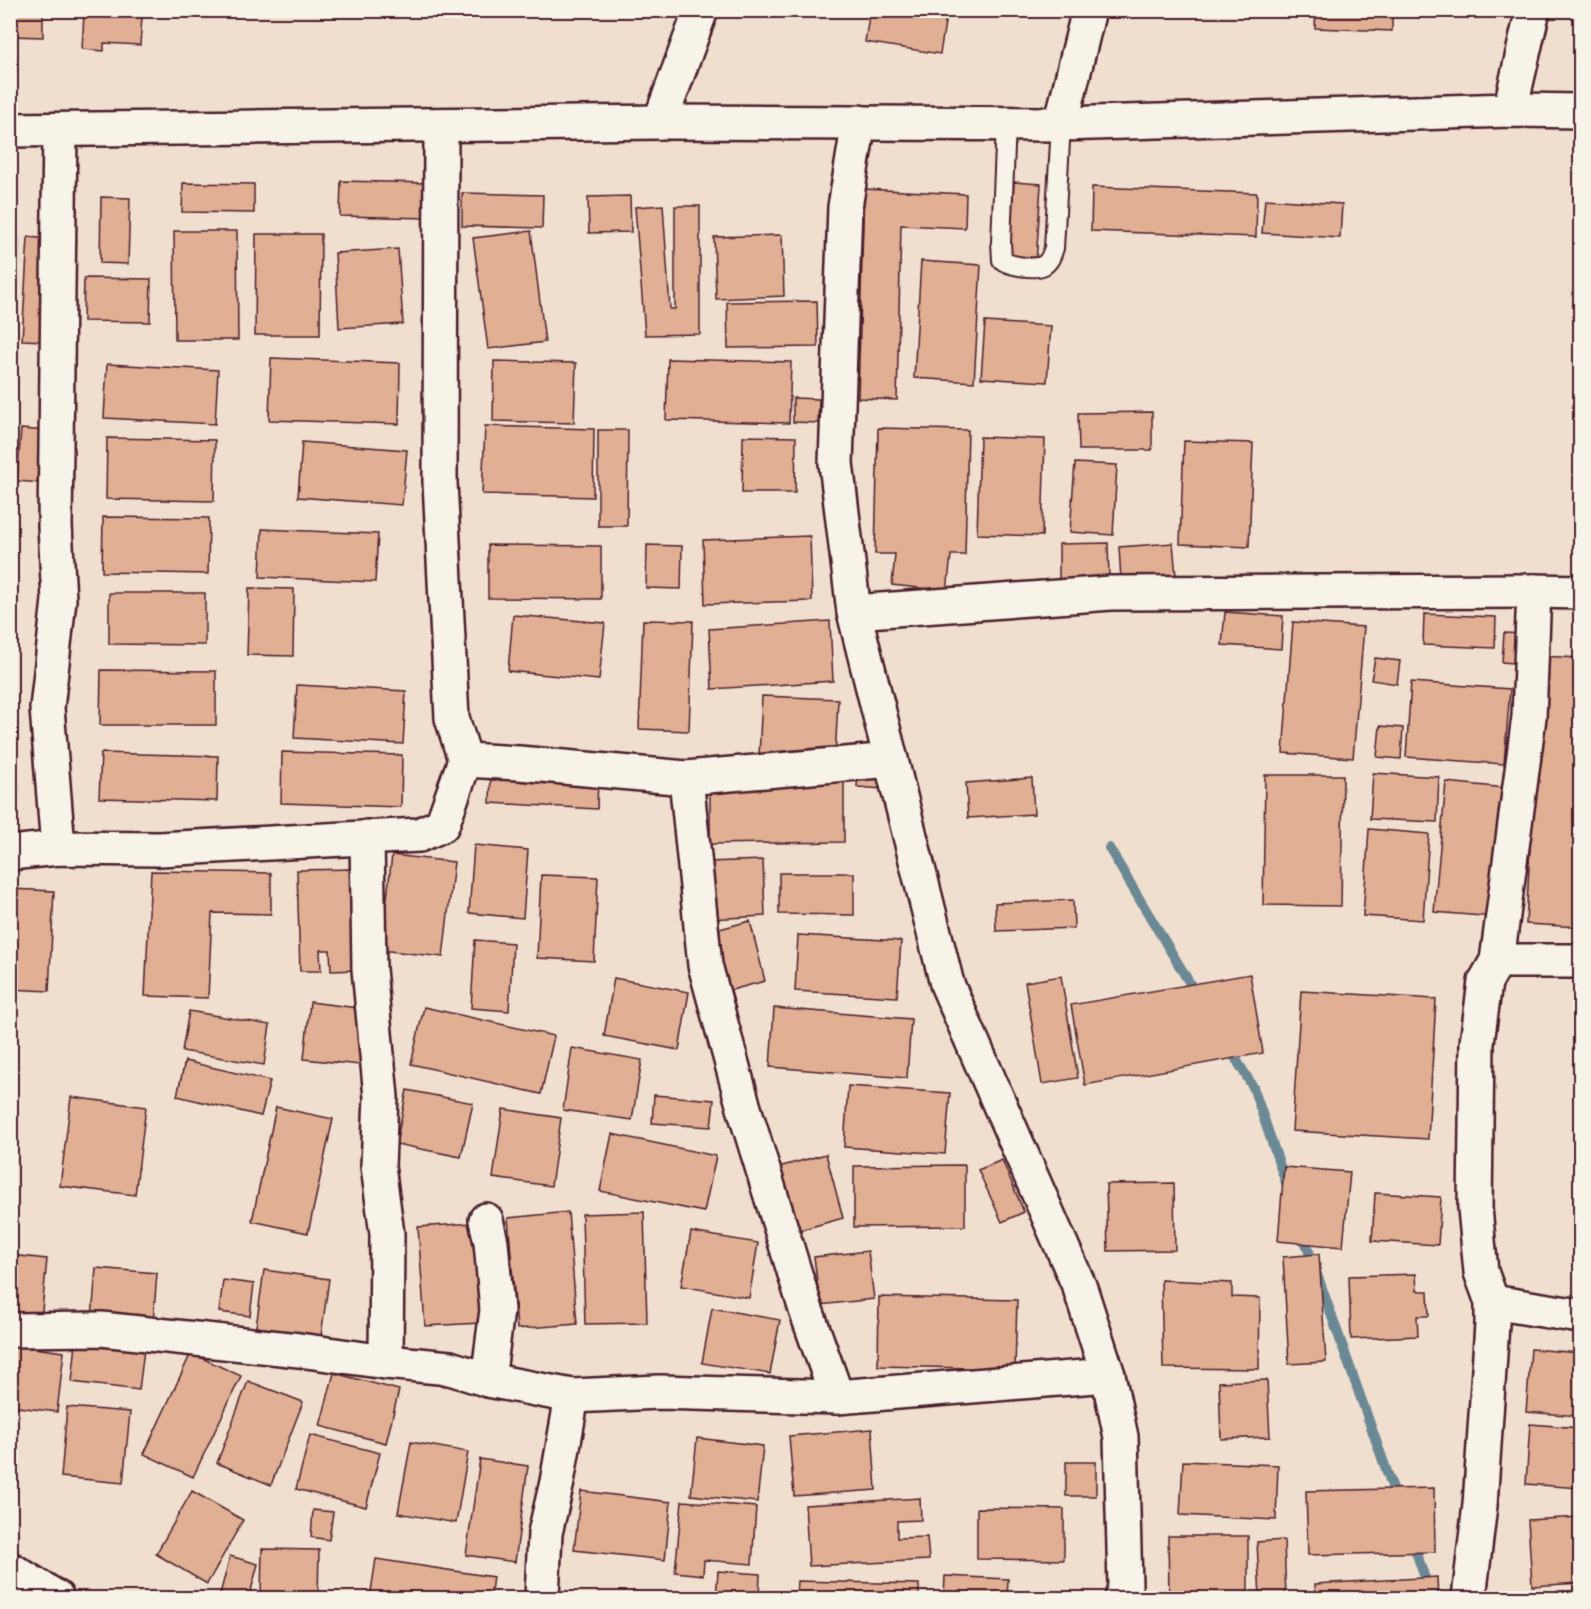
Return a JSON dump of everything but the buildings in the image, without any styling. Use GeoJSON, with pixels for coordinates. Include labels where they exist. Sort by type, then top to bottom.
{"type":"FeatureCollection","features":[{"type":"Feature","properties":{"kind":"street"},"geometry":{"type":"LineString","coordinates":[[660,122],[700,10]]}},
{"type":"Feature","properties":{"kind":"street"},"geometry":{"type":"LineString","coordinates":[[1061,124],[1089,10]]}},
{"type":"Feature","properties":{"kind":"street"},"geometry":{"type":"LineString","coordinates":[[1510,110],[1533,10]]}},
{"type":"Feature","properties":{"kind":"street"},"geometry":{"type":"LineString","coordinates":[[10,130],[660,122],[1061,124],[1510,110],[1581,111]]}},
{"type":"Feature","properties":{"kind":"street"},"geometry":{"type":"LineString","coordinates":[[859,122],[844,207],[836,463],[854,612],[947,984],[1080,1288],[1108,1375],[1121,1437],[1125,1586],[1122,1599]]}},
{"type":"Feature","properties":{"kind":"street"},"geometry":{"type":"LineString","coordinates":[[10,853],[58,848],[159,849],[419,835],[442,825],[465,760],[452,718],[440,482],[441,125]]}},
{"type":"Feature","properties":{"kind":"street"},"geometry":{"type":"LineString","coordinates":[[58,848],[47,708],[59,600],[55,526],[60,130]]}},
{"type":"Feature","properties":{"kind":"street"},"geometry":{"type":"LineString","coordinates":[[854,612],[1111,592],[1580,592],[1581,581]]}},
{"type":"Feature","properties":{"kind":"street"},"geometry":{"type":"LineString","coordinates":[[1469,1599],[1480,1505],[1492,1302],[1481,1272],[1475,1208],[1477,1043],[1485,982],[1497,961],[1528,717],[1534,591]]}},
{"type":"Feature","properties":{"kind":"street"},"geometry":{"type":"LineString","coordinates":[[465,760],[519,762],[686,778],[891,760]]}},
{"type":"Feature","properties":{"kind":"street"},"geometry":{"type":"LineString","coordinates":[[686,778],[705,965],[747,1120],[806,1310],[837,1397]]}},
{"type":"Feature","properties":{"kind":"street"},"geometry":{"type":"LineString","coordinates":[[367,837],[369,969],[381,1097],[378,1166],[387,1234],[386,1362]]}},
{"type":"Feature","properties":{"kind":"street"},"geometry":{"type":"LineString","coordinates":[[1497,961],[1581,961]]}},
{"type":"Feature","properties":{"kind":"street"},"geometry":{"type":"LineString","coordinates":[[486,1220],[491,1242],[497,1310],[488,1380]]}},
{"type":"Feature","properties":{"kind":"street"},"geometry":{"type":"LineString","coordinates":[[1492,1302],[1581,1316]]}},
{"type":"Feature","properties":{"kind":"street"},"geometry":{"type":"LineString","coordinates":[[10,1330],[101,1329],[299,1350],[450,1368],[488,1380],[572,1396],[659,1392],[837,1397],[1108,1375]]}},
{"type":"Feature","properties":{"kind":"street"},"geometry":{"type":"LineString","coordinates":[[542,1599],[545,1533],[557,1482],[572,1396]]}},
{"type":"Feature","properties":{"kind":"street"},"geometry":{"type":"LineString","coordinates":[[10,1569],[57,1599]]}},
{"type":"Feature","properties":{"kind":"lane"},"geometry":{"type":"LineString","coordinates":[[1006,123],[1002,260],[1008,265],[1039,267],[1046,264],[1054,248],[1061,124]]}},
{"type":"Feature","properties":{"kind":"waterway"},"geometry":{"type":"LineString","coordinates":[[1109,848],[1198,997]]}},
{"type":"Feature","properties":{"kind":"waterway"},"geometry":{"type":"LineString","coordinates":[[1228,1046],[1253,1087],[1288,1189]]}},
{"type":"Feature","properties":{"kind":"waterway"},"geometry":{"type":"LineString","coordinates":[[1302,1232],[1397,1500]]}},
{"type":"Feature","properties":{"kind":"waterway"},"geometry":{"type":"LineString","coordinates":[[1412,1540],[1428,1587],[1439,1598]]}}]}
